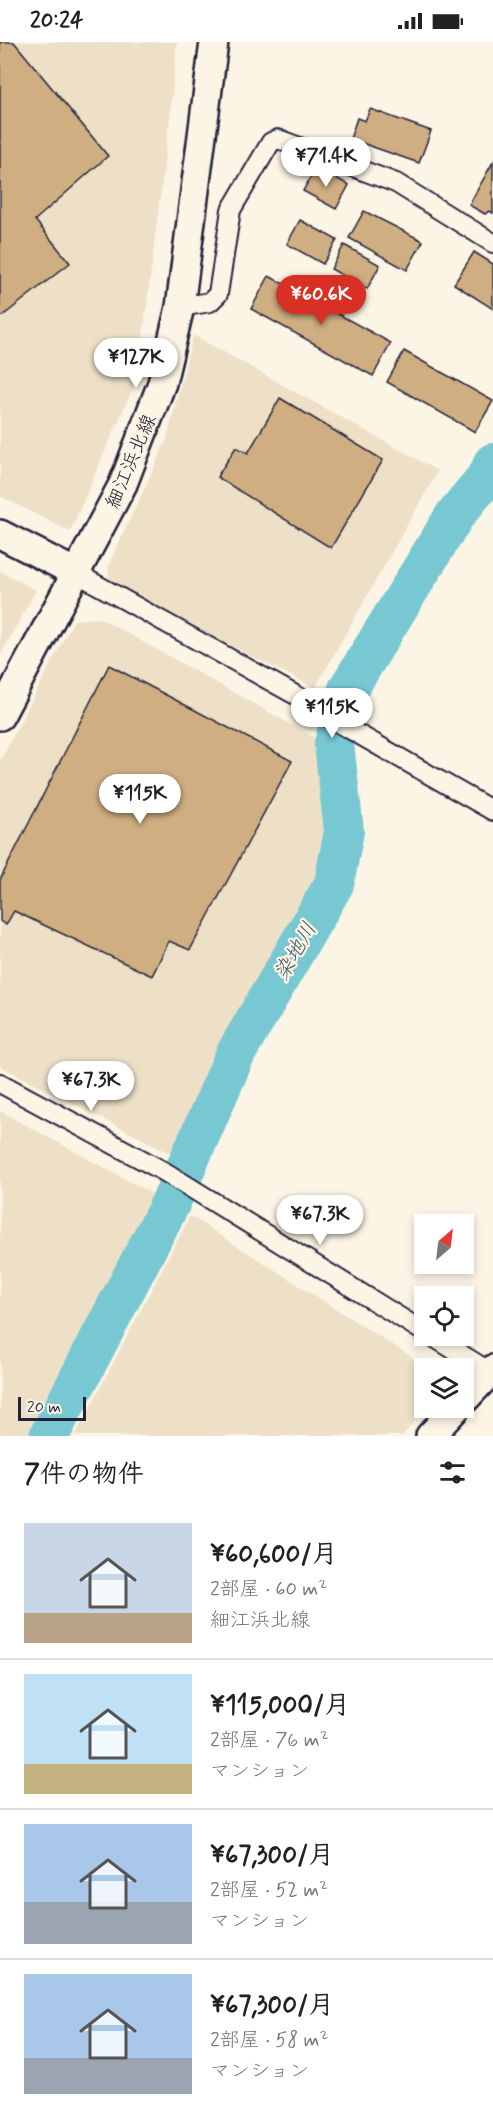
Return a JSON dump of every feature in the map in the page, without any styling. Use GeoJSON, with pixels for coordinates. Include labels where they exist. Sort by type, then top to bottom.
{"type":"FeatureCollection","features":[{"type":"Feature","properties":{"kind":"main road","name":"細江浜北線"},"geometry":{"type":"LineString","coordinates":[[0,716],[123,484],[162,383],[180,307],[214,42]]}},
{"type":"Feature","properties":{"kind":"main road"},"geometry":{"type":"LineString","coordinates":[[0,534],[76,573]]}},
{"type":"Feature","properties":{"kind":"main road"},"geometry":{"type":"LineString","coordinates":[[474,1389],[491,1370]]}},
{"type":"Feature","properties":{"kind":"main road"},"geometry":{"type":"LineString","coordinates":[[430,1436],[447,1418]]}},
{"type":"Feature","properties":{"kind":"street"},"geometry":{"type":"LineString","coordinates":[[180,307],[210,302],[218,294],[231,210],[267,147],[278,139],[396,183],[493,243]]}},
{"type":"Feature","properties":{"kind":"street"},"geometry":{"type":"LineString","coordinates":[[76,573],[299,697],[358,734],[493,811]]}},
{"type":"Feature","properties":{"kind":"street"},"geometry":{"type":"LineString","coordinates":[[0,1083],[165,1172],[414,1326]]}},
{"type":"Feature","properties":{"kind":"street"},"geometry":{"type":"LineString","coordinates":[[449,1346],[491,1370]]}},
{"type":"Feature","properties":{"kind":"shaded area"},"geometry":{"type":"Polygon","coordinates":[[[0,42],[177,42],[138,376],[70,532],[0,496],[0,42]]]}},
{"type":"Feature","properties":{"kind":"shaded area"},"geometry":{"type":"Polygon","coordinates":[[[193,335],[438,471],[315,688],[110,585],[108,566],[166,442],[193,335]]]}},
{"type":"Feature","properties":{"kind":"shaded area"},"geometry":{"type":"Polygon","coordinates":[[[0,571],[36,590],[0,656],[0,571]]]}},
{"type":"Feature","properties":{"kind":"shaded area"},"geometry":{"type":"Polygon","coordinates":[[[100,618],[319,740],[333,841],[328,873],[221,1052],[175,1156],[0,1066],[0,761],[74,620],[100,618]]]}},
{"type":"Feature","properties":{"kind":"shaded area"},"geometry":{"type":"Polygon","coordinates":[[[0,1111],[153,1194],[31,1436],[0,1436],[0,1111]]]}},
{"type":"Feature","properties":{"kind":"shaded area"},"geometry":{"type":"Polygon","coordinates":[[[190,1216],[414,1358],[414,1418],[418,1418],[402,1436],[75,1436],[190,1216]]]}},
{"type":"Feature","properties":{"kind":"building"},"geometry":{"type":"Polygon","coordinates":[[[0,42],[14,42],[108,156],[35,220],[70,263],[0,318],[0,42]]]}},
{"type":"Feature","properties":{"kind":"building"},"geometry":{"type":"Polygon","coordinates":[[[370,109],[431,131],[419,163],[350,139],[357,118],[365,121],[370,109]]]}},
{"type":"Feature","properties":{"kind":"building"},"geometry":{"type":"Polygon","coordinates":[[[493,162],[493,213],[489,211],[485,214],[469,205],[493,162]]]}},
{"type":"Feature","properties":{"kind":"building"},"geometry":{"type":"Polygon","coordinates":[[[316,167],[349,185],[336,209],[303,191],[316,167]]]}},
{"type":"Feature","properties":{"kind":"building"},"geometry":{"type":"Polygon","coordinates":[[[364,211],[423,241],[407,270],[349,238],[364,211]]]}},
{"type":"Feature","properties":{"kind":"building"},"geometry":{"type":"Polygon","coordinates":[[[300,220],[337,240],[323,264],[287,244],[300,220]]]}},
{"type":"Feature","properties":{"kind":"building"},"geometry":{"type":"Polygon","coordinates":[[[344,245],[380,265],[367,289],[331,269],[344,245]]]}},
{"type":"Feature","properties":{"kind":"building"},"geometry":{"type":"Polygon","coordinates":[[[474,252],[493,264],[493,309],[454,284],[474,252]]]}},
{"type":"Feature","properties":{"kind":"building"},"geometry":{"type":"Polygon","coordinates":[[[269,276],[391,343],[373,376],[251,309],[269,276]]]}},
{"type":"Feature","properties":{"kind":"building"},"geometry":{"type":"Polygon","coordinates":[[[404,351],[493,401],[475,432],[387,382],[404,351]]]}},
{"type":"Feature","properties":{"kind":"building"},"geometry":{"type":"Polygon","coordinates":[[[280,398],[383,460],[331,548],[217,477],[236,447],[248,453],[280,398]]]}},
{"type":"Feature","properties":{"kind":"building"},"geometry":{"type":"Polygon","coordinates":[[[109,665],[292,761],[190,950],[169,941],[152,976],[14,911],[6,925],[0,921],[0,880],[109,665]]]}},
{"type":"Feature","properties":{"kind":"waterway","name":"染地川"},"geometry":{"type":"LineString","coordinates":[[49,1436],[170,1204],[236,1053],[334,884],[344,831],[334,744],[348,689],[455,515],[489,474],[493,463]]}}]}
